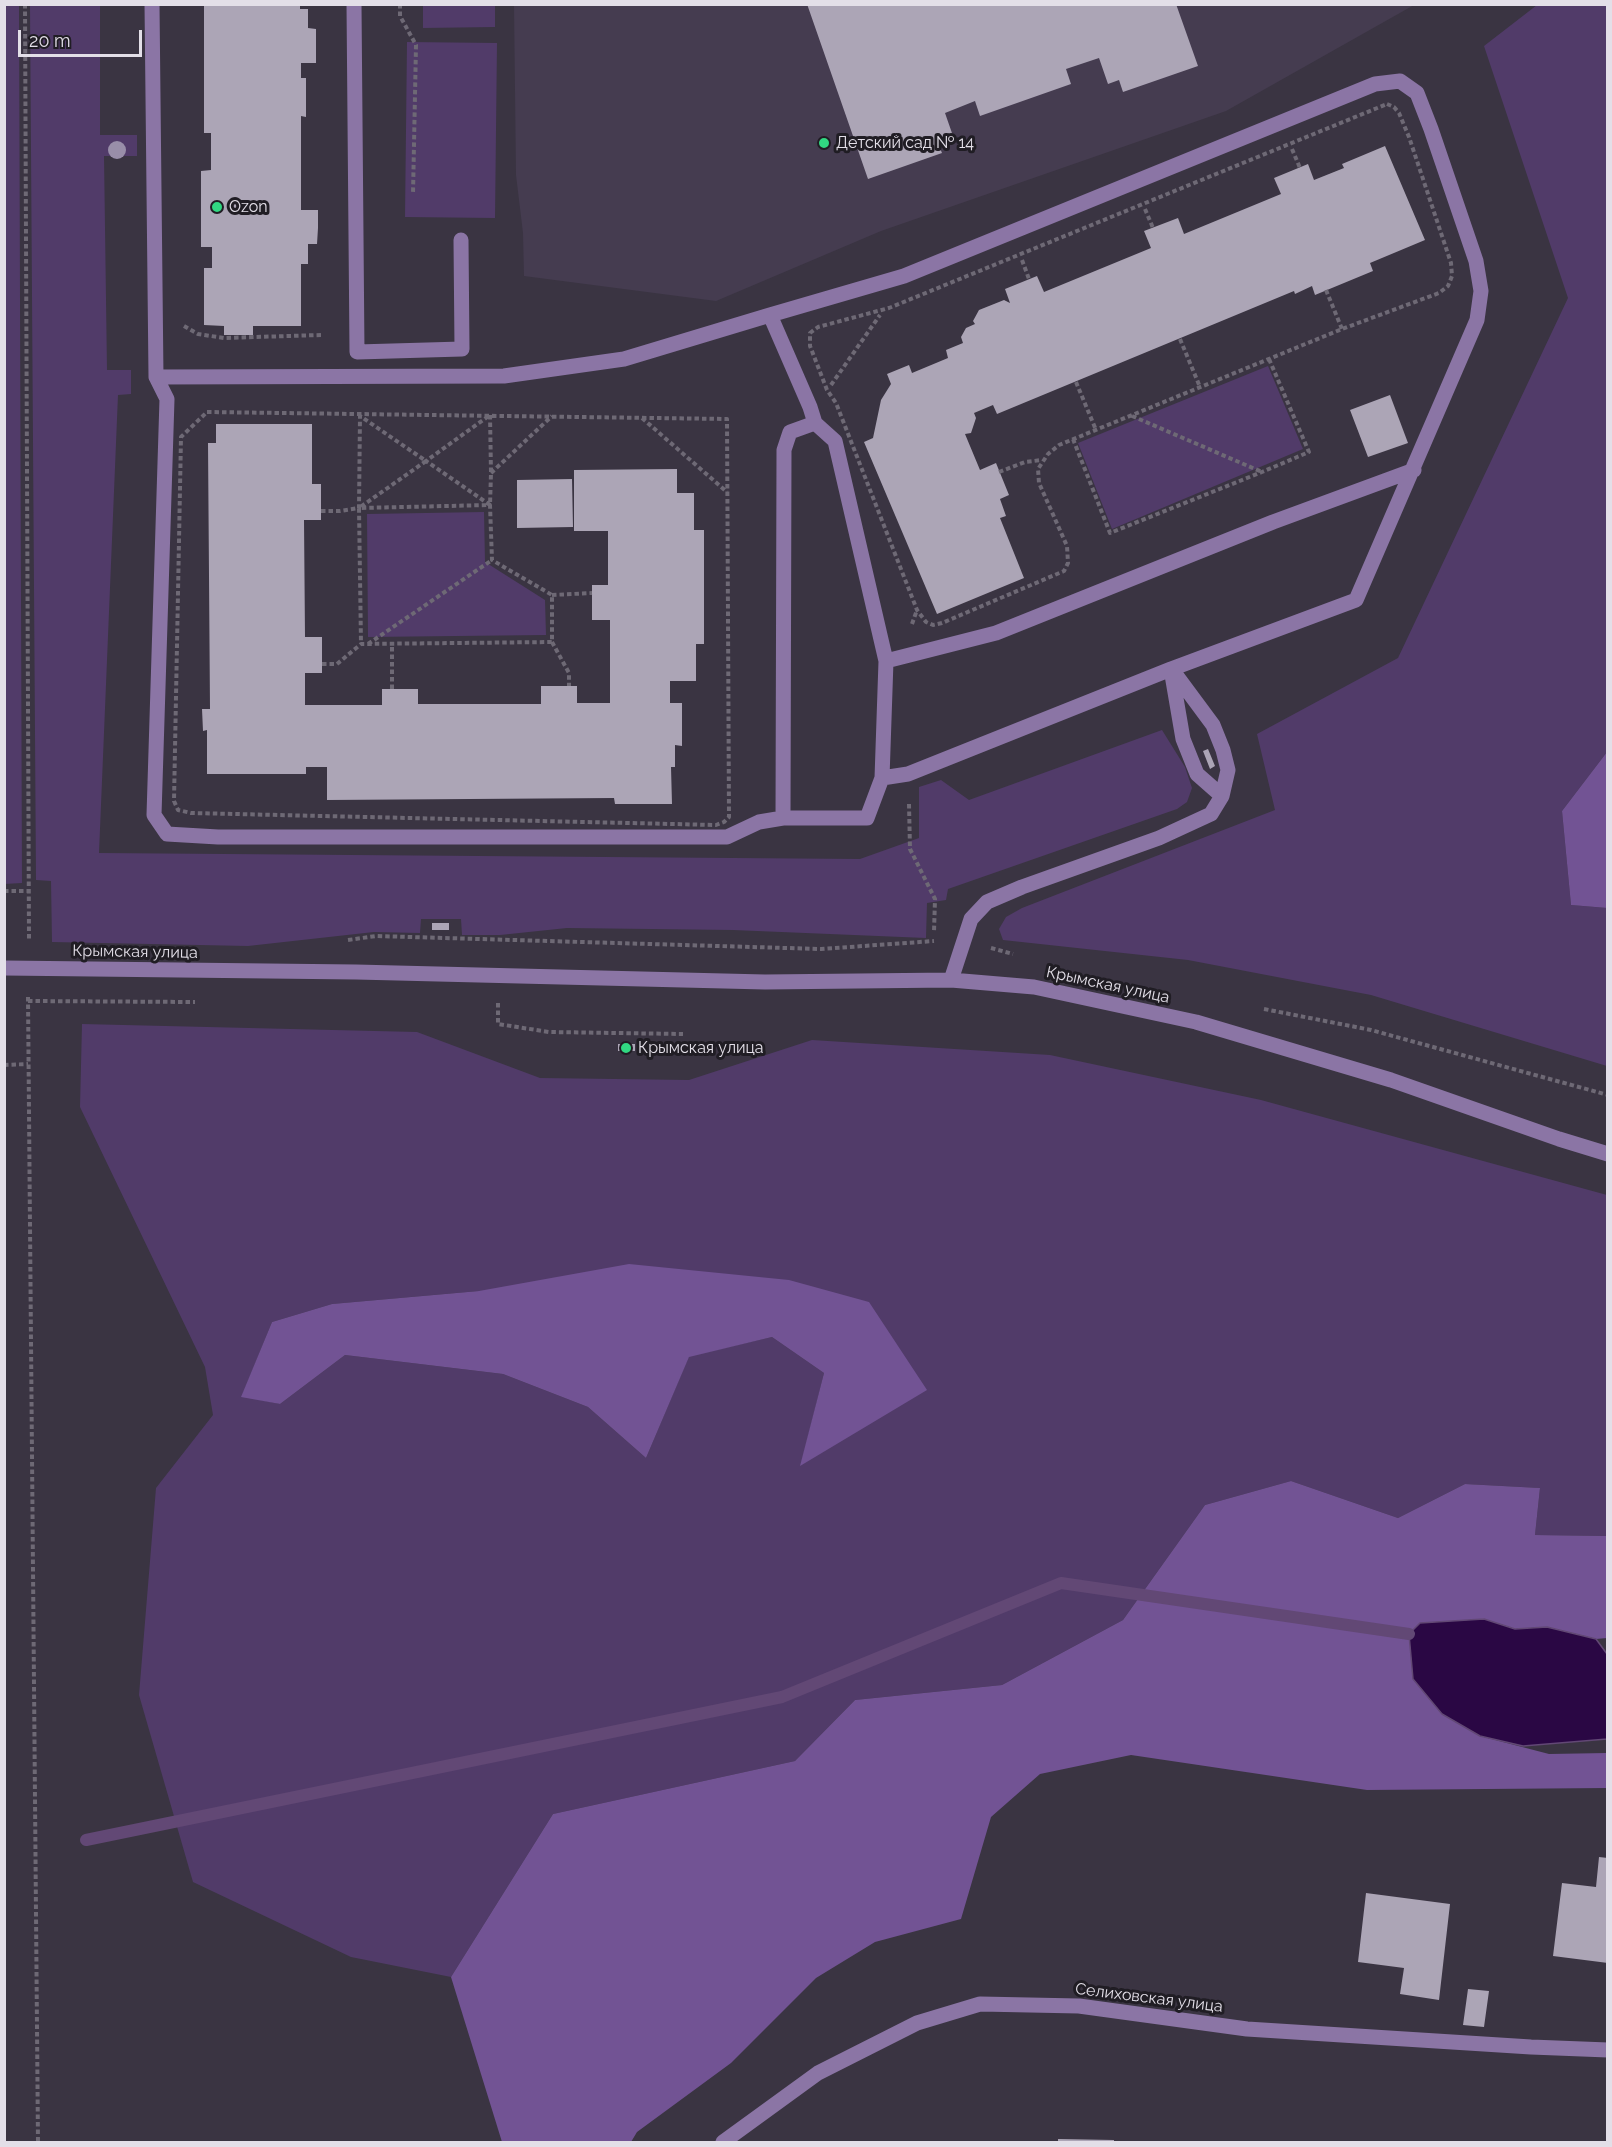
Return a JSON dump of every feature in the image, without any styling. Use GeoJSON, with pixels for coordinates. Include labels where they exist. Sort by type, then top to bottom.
{"type":"FeatureCollection","features":[{"type":"Feature","properties":{"kind":"street"},"geometry":{"type":"LineString","coordinates":[[152,4],[156,377],[167,399],[154,815],[167,834],[218,837],[727,837],[759,822],[783,818],[867,818],[882,778],[886,661],[835,441],[815,423],[770,315]]}},
{"type":"Feature","properties":{"kind":"street"},"geometry":{"type":"LineString","coordinates":[[354,4],[357,352],[462,349],[461,240]]}},
{"type":"Feature","properties":{"kind":"street"},"geometry":{"type":"LineString","coordinates":[[156,377],[504,376],[624,359],[904,276],[1375,84],[1400,81],[1417,93],[1476,261],[1481,291],[1477,320],[1356,600],[1171,669],[908,774],[882,778]]}},
{"type":"Feature","properties":{"kind":"street"},"geometry":{"type":"LineString","coordinates":[[783,818],[784,450],[790,432],[815,423]]}},
{"type":"Feature","properties":{"kind":"street"},"geometry":{"type":"LineString","coordinates":[[886,661],[996,633],[1273,522],[1413,470]]}},
{"type":"Feature","properties":{"kind":"street"},"geometry":{"type":"LineString","coordinates":[[1171,669],[1184,739],[1197,774],[1222,796]]}},
{"type":"Feature","properties":{"kind":"street"},"geometry":{"type":"LineString","coordinates":[[951,980],[971,919],[987,902],[1022,887],[1160,838],[1211,814],[1222,796],[1228,770],[1213,725],[1171,669]]}},
{"type":"Feature","properties":{"kind":"street","name":"Крымская улица"},"geometry":{"type":"LineString","coordinates":[[4,968],[356,972],[765,982],[951,980],[1034,987],[1196,1022],[1391,1080],[1608,1154]]}},
{"type":"Feature","properties":{"kind":"street","name":"Селиховская улица"},"geometry":{"type":"LineString","coordinates":[[723,2142],[818,2073],[917,2023],[980,2004],[1079,2006],[1247,2029],[1608,2050]]}},
{"type":"Feature","properties":{"kind":"path"},"geometry":{"type":"LineString","coordinates":[[25,4],[28,1064],[38,2142]]}},
{"type":"Feature","properties":{"kind":"path"},"geometry":{"type":"LineString","coordinates":[[400,4],[400,16],[416,45],[413,194]]}},
{"type":"Feature","properties":{"kind":"path"},"geometry":{"type":"LineString","coordinates":[[1387,104],[1394,107],[1409,137],[1451,263],[1452,276],[1448,286],[1439,293],[1269,358],[1059,445],[1042,460],[1038,469],[1039,483],[1067,546],[1068,563],[1064,571],[942,623],[933,625],[926,622],[917,610],[836,403],[827,390],[810,346],[810,333],[818,327],[884,309],[1290,143],[1387,104]]}},
{"type":"Feature","properties":{"kind":"path"},"geometry":{"type":"LineString","coordinates":[[1290,143],[1300,168]]}},
{"type":"Feature","properties":{"kind":"path"},"geometry":{"type":"LineString","coordinates":[[1143,204],[1153,228]]}},
{"type":"Feature","properties":{"kind":"path"},"geometry":{"type":"LineString","coordinates":[[1020,254],[1029,279]]}},
{"type":"Feature","properties":{"kind":"path"},"geometry":{"type":"LineString","coordinates":[[1326,290],[1342,329]]}},
{"type":"Feature","properties":{"kind":"path"},"geometry":{"type":"LineString","coordinates":[[827,390],[884,309]]}},
{"type":"Feature","properties":{"kind":"path"},"geometry":{"type":"LineString","coordinates":[[181,316],[185,327],[191,331],[224,338],[321,335]]}},
{"type":"Feature","properties":{"kind":"path"},"geometry":{"type":"LineString","coordinates":[[1180,339],[1200,387]]}},
{"type":"Feature","properties":{"kind":"path"},"geometry":{"type":"LineString","coordinates":[[1073,439],[1110,533],[1262,472],[1309,452],[1269,358]]}},
{"type":"Feature","properties":{"kind":"path"},"geometry":{"type":"LineString","coordinates":[[1076,382],[1096,430]]}},
{"type":"Feature","properties":{"kind":"path"},"geometry":{"type":"LineString","coordinates":[[207,412],[360,416],[490,415],[727,419],[730,808],[729,817],[724,822],[716,825],[182,812],[178,810],[174,801],[181,437],[207,412]]}},
{"type":"Feature","properties":{"kind":"path"},"geometry":{"type":"LineString","coordinates":[[359,508],[490,415]]}},
{"type":"Feature","properties":{"kind":"path"},"geometry":{"type":"LineString","coordinates":[[490,415],[492,560]]}},
{"type":"Feature","properties":{"kind":"path"},"geometry":{"type":"LineString","coordinates":[[1131,415],[1262,472]]}},
{"type":"Feature","properties":{"kind":"path"},"geometry":{"type":"LineString","coordinates":[[360,416],[490,505]]}},
{"type":"Feature","properties":{"kind":"path"},"geometry":{"type":"LineString","coordinates":[[360,416],[361,644]]}},
{"type":"Feature","properties":{"kind":"path"},"geometry":{"type":"LineString","coordinates":[[490,473],[552,416]]}},
{"type":"Feature","properties":{"kind":"path"},"geometry":{"type":"LineString","coordinates":[[642,418],[728,493]]}},
{"type":"Feature","properties":{"kind":"path"},"geometry":{"type":"LineString","coordinates":[[999,472],[1025,462],[1042,460]]}},
{"type":"Feature","properties":{"kind":"path"},"geometry":{"type":"LineString","coordinates":[[321,511],[490,505]]}},
{"type":"Feature","properties":{"kind":"path"},"geometry":{"type":"LineString","coordinates":[[492,560],[552,595],[592,592]]}},
{"type":"Feature","properties":{"kind":"path"},"geometry":{"type":"LineString","coordinates":[[368,644],[492,560]]}},
{"type":"Feature","properties":{"kind":"path"},"geometry":{"type":"LineString","coordinates":[[552,595],[552,642],[569,673],[569,686]]}},
{"type":"Feature","properties":{"kind":"path"},"geometry":{"type":"LineString","coordinates":[[322,664],[337,664],[361,644],[552,642]]}},
{"type":"Feature","properties":{"kind":"path"},"geometry":{"type":"LineString","coordinates":[[392,644],[392,689]]}},
{"type":"Feature","properties":{"kind":"path"},"geometry":{"type":"LineString","coordinates":[[4,891],[29,891]]}},
{"type":"Feature","properties":{"kind":"path"},"geometry":{"type":"LineString","coordinates":[[500,939],[498,1024],[549,1032],[683,1034]]}},
{"type":"Feature","properties":{"kind":"path"},"geometry":{"type":"LineString","coordinates":[[28,1001],[205,1002]]}},
{"type":"Feature","properties":{"kind":"path"},"geometry":{"type":"LineString","coordinates":[[4,1065],[28,1064]]}},
{"type":"Feature","properties":{"kind":"shaded area"},"geometry":{"type":"Polygon","coordinates":[[[4,5],[19,5],[22,883],[4,884],[4,5]]]}},
{"type":"Feature","properties":{"kind":"shaded area"},"geometry":{"type":"Polygon","coordinates":[[[30,5],[100,5],[100,135],[137,135],[137,156],[104,156],[107,370],[131,370],[131,394],[118,395],[99,853],[860,859],[919,838],[919,787],[941,780],[969,800],[1162,730],[1185,767],[1192,788],[1187,802],[1177,809],[948,889],[946,900],[927,903],[926,938],[733,930],[567,928],[500,935],[462,935],[461,919],[421,919],[420,933],[374,932],[248,946],[52,942],[51,881],[36,880],[30,5]]]}},
{"type":"Feature","properties":{"kind":"shaded area"},"geometry":{"type":"Polygon","coordinates":[[[423,5],[495,5],[495,27],[423,28],[423,5]]]}},
{"type":"Feature","properties":{"kind":"shaded area","name":"Детский сад № 14"},"geometry":{"type":"Polygon","coordinates":[[[514,5],[1414,5],[1226,111],[881,231],[716,301],[524,276],[523,233],[516,175],[514,5]]]}},
{"type":"Feature","properties":{"kind":"shaded area"},"geometry":{"type":"Polygon","coordinates":[[[1537,5],[1607,5],[1607,752],[1562,811],[1571,905],[1607,908],[1607,1066],[1371,995],[1188,960],[1003,940],[999,929],[1006,917],[1022,908],[1275,810],[1257,734],[1398,658],[1568,298],[1484,46],[1537,5]]]}},
{"type":"Feature","properties":{"kind":"shaded area"},"geometry":{"type":"Polygon","coordinates":[[[407,42],[497,43],[495,218],[405,217],[407,42]]]}},
{"type":"Feature","properties":{"kind":"shaded area"},"geometry":{"type":"Polygon","coordinates":[[[1268,366],[1303,449],[1112,529],[1078,443],[1268,366]]]}},
{"type":"Feature","properties":{"kind":"shaded area"},"geometry":{"type":"Polygon","coordinates":[[[484,512],[485,562],[545,600],[546,635],[368,637],[367,514],[484,512]]]}},
{"type":"Feature","properties":{"kind":"shaded area"},"geometry":{"type":"Polygon","coordinates":[[[1607,752],[1607,908],[1571,905],[1562,811],[1607,752]]]}},
{"type":"Feature","properties":{"kind":"shaded area"},"geometry":{"type":"Polygon","coordinates":[[[82,1024],[417,1032],[540,1078],[689,1080],[812,1040],[1050,1055],[1261,1100],[1607,1195],[1607,1536],[1535,1535],[1540,1488],[1465,1484],[1398,1518],[1291,1481],[1205,1505],[1123,1620],[1002,1685],[855,1700],[795,1761],[553,1814],[451,1977],[351,1957],[193,1882],[139,1695],[156,1488],[213,1415],[205,1367],[80,1107],[82,1024]],[[479,1291],[332,1304],[272,1322],[242,1396],[280,1404],[345,1355],[503,1374],[588,1407],[646,1458],[689,1356],[772,1337],[824,1373],[801,1465],[869,1302],[479,1291]]]}},
{"type":"Feature","properties":{"kind":"shaded area"},"geometry":{"type":"Polygon","coordinates":[[[629,1264],[789,1280],[869,1302],[927,1390],[800,1466],[824,1373],[772,1337],[689,1357],[646,1458],[588,1407],[503,1374],[345,1355],[280,1404],[241,1397],[272,1322],[332,1304],[479,1291],[629,1264]]]}},
{"type":"Feature","properties":{"kind":"shaded area"},"geometry":{"type":"Polygon","coordinates":[[[1291,1481],[1398,1518],[1465,1484],[1540,1488],[1535,1535],[1607,1536],[1607,1638],[1596,1639],[1547,1627],[1515,1629],[1484,1619],[1480,1736],[1549,1754],[1607,1753],[1607,1788],[1367,1790],[1131,1755],[1040,1774],[991,1817],[961,1919],[875,1942],[816,1978],[731,2063],[637,2132],[631,2142],[502,2142],[451,1977],[553,1814],[795,1761],[855,1700],[1002,1685],[1123,1620],[1205,1505],[1291,1481]]]}},
{"type":"Feature","properties":{"kind":"shaded area"},"geometry":{"type":"Polygon","coordinates":[[[1484,1619],[1515,1629],[1547,1627],[1596,1639],[1607,1654],[1607,1739],[1523,1746],[1480,1736],[1442,1714],[1413,1679],[1409,1634],[1420,1623],[1484,1619]]]}},
{"type":"Feature","properties":{"kind":"building"},"geometry":{"type":"Polygon","coordinates":[[[204,4],[300,4],[300,9],[308,9],[308,28],[316,29],[316,63],[301,63],[301,78],[306,78],[306,117],[301,116],[301,210],[318,210],[318,228],[317,244],[308,244],[308,264],[301,264],[301,326],[253,326],[253,335],[224,335],[224,326],[204,325],[204,268],[212,268],[212,247],[201,247],[201,171],[211,170],[211,133],[204,133],[204,4]]]}},
{"type":"Feature","properties":{"kind":"building"},"geometry":{"type":"Polygon","coordinates":[[[807,4],[1176,4],[1198,66],[1123,92],[1119,80],[1108,84],[1099,58],[1066,69],[1071,84],[980,116],[975,101],[945,113],[953,136],[937,141],[942,153],[868,179],[807,4]]]}},
{"type":"Feature","properties":{"kind":"building"},"geometry":{"type":"Polygon","coordinates":[[[1385,146],[1425,240],[1370,263],[1373,271],[1315,295],[1312,286],[1295,294],[1294,291],[997,414],[993,405],[974,413],[976,418],[971,433],[965,434],[980,470],[996,463],[1009,495],[1000,499],[1006,516],[1000,518],[1024,578],[937,614],[864,442],[873,438],[881,400],[891,384],[887,374],[909,365],[912,373],[948,358],[946,350],[963,343],[961,337],[966,328],[975,324],[973,321],[979,310],[1004,300],[1010,303],[1005,289],[1037,276],[1044,292],[1151,248],[1144,231],[1178,218],[1184,234],[1281,194],[1274,178],[1308,164],[1314,180],[1344,168],[1342,164],[1385,146]]]}},
{"type":"Feature","properties":{"kind":"building"},"geometry":{"type":"Polygon","coordinates":[[[1390,395],[1408,443],[1368,457],[1350,410],[1390,395]]]}},
{"type":"Feature","properties":{"kind":"building"},"geometry":{"type":"Polygon","coordinates":[[[216,424],[312,424],[312,484],[321,484],[321,520],[304,520],[305,637],[322,637],[322,673],[305,673],[305,705],[382,705],[382,689],[418,689],[418,704],[541,704],[541,686],[577,686],[577,703],[610,703],[610,620],[592,620],[592,585],[608,585],[608,531],[574,531],[574,470],[677,469],[677,493],[694,493],[694,530],[704,530],[704,644],[696,644],[696,681],[670,681],[670,703],[682,703],[682,746],[675,745],[675,767],[671,767],[672,804],[615,804],[614,798],[327,800],[327,767],[306,767],[306,774],[207,774],[207,730],[203,731],[202,709],[210,709],[208,443],[216,443],[216,424]]]}},
{"type":"Feature","properties":{"kind":"building"},"geometry":{"type":"Polygon","coordinates":[[[572,479],[573,527],[517,528],[517,480],[572,479]]]}},
{"type":"Feature","properties":{"kind":"building"},"geometry":{"type":"Polygon","coordinates":[[[1208,749],[1215,766],[1210,769],[1203,751],[1208,749]]]}},
{"type":"Feature","properties":{"kind":"building"},"geometry":{"type":"Polygon","coordinates":[[[432,923],[449,923],[449,930],[432,930],[432,923]]]}},
{"type":"Feature","properties":{"kind":"building"},"geometry":{"type":"Polygon","coordinates":[[[618,1044],[635,1044],[635,1051],[618,1051],[618,1044]]]}},
{"type":"Feature","properties":{"kind":"building"},"geometry":{"type":"Polygon","coordinates":[[[1599,1857],[1608,1858],[1608,1963],[1553,1956],[1562,1883],[1596,1887],[1599,1857]]]}},
{"type":"Feature","properties":{"kind":"building"},"geometry":{"type":"Polygon","coordinates":[[[1366,1893],[1450,1904],[1439,2000],[1400,1994],[1404,1968],[1358,1962],[1366,1893]]]}},
{"type":"Feature","properties":{"kind":"building"},"geometry":{"type":"Polygon","coordinates":[[[1468,1989],[1489,1991],[1484,2027],[1463,2025],[1468,1989]]]}},
{"type":"Feature","properties":{"kind":"building"},"geometry":{"type":"Polygon","coordinates":[[[1058,2139],[1114,2140],[1114,2142],[1058,2142],[1058,2139]]]}},
{"type":"Feature","properties":{"kind":"waterway"},"geometry":{"type":"LineString","coordinates":[[86,1840],[782,1697],[1061,1583],[1409,1634]]}},
{"type":"Feature","properties":{"kind":"place","name":"Детский сад № 14"},"geometry":{"type":"Point","coordinates":[824,143]}},
{"type":"Feature","properties":{"kind":"place","name":"Ozon"},"geometry":{"type":"Point","coordinates":[217,207]}},
{"type":"Feature","properties":{"kind":"place","name":"Крымская улица"},"geometry":{"type":"Point","coordinates":[626,1048]}}]}
